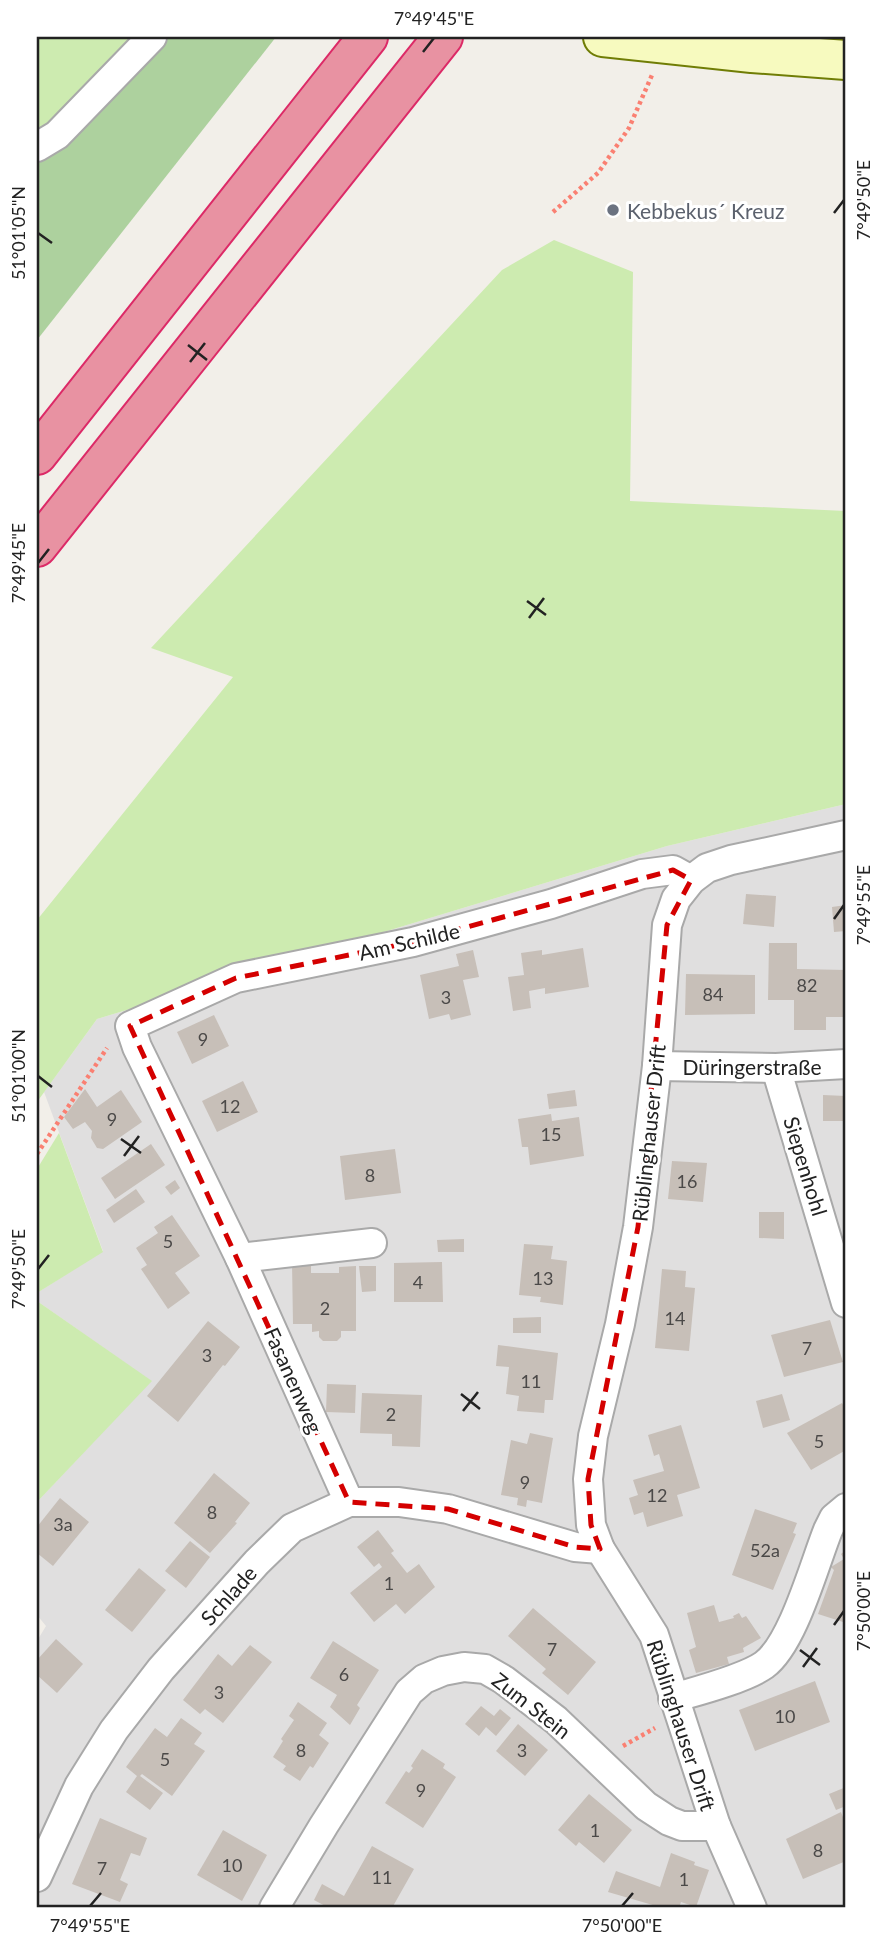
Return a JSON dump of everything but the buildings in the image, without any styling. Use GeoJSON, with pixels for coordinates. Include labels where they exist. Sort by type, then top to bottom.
{"type":"FeatureCollection","features":[{"type":"Feature","properties":{"kind":"highway"},"geometry":{"type":"LineString","coordinates":[[37,455],[368,37]]}},
{"type":"Feature","properties":{"kind":"highway"},"geometry":{"type":"LineString","coordinates":[[37,547],[443,37]]}},
{"type":"Feature","properties":{"kind":"street"},"geometry":{"type":"LineString","coordinates":[[37,147],[57,135],[152,37]]}},
{"type":"Feature","properties":{"kind":"street"},"geometry":{"type":"LineString","coordinates":[[603,37],[846,60]]}},
{"type":"Feature","properties":{"kind":"street","name":"Rüblinghauser Drift"},"geometry":{"type":"LineString","coordinates":[[751,1908],[716,1826],[654,1635],[600,1549],[591,1525],[588,1479],[593,1436],[620,1324],[638,1227],[657,1066],[667,925],[676,899],[691,880],[707,868],[731,860],[846,835]]}},
{"type":"Feature","properties":{"kind":"street","name":"Am Schilde"},"geometry":{"type":"LineString","coordinates":[[130,1026],[236,978],[413,942],[551,904],[642,874],[673,870],[691,880]]}},
{"type":"Feature","properties":{"kind":"street","name":"Fasanenweg"},"geometry":{"type":"LineString","coordinates":[[130,1026],[137,1047],[240,1258],[349,1502]]}},
{"type":"Feature","properties":{"kind":"street","name":"Düringerstraße"},"geometry":{"type":"LineString","coordinates":[[657,1066],[776,1068],[846,1064]]}},
{"type":"Feature","properties":{"kind":"street","name":"Siepenhohl"},"geometry":{"type":"LineString","coordinates":[[776,1068],[846,1303]]}},
{"type":"Feature","properties":{"kind":"street"},"geometry":{"type":"LineString","coordinates":[[240,1258],[372,1243]]}},
{"type":"Feature","properties":{"kind":"street","name":"Schlade"},"geometry":{"type":"LineString","coordinates":[[37,1877],[79,1786],[114,1730],[161,1669],[257,1562],[292,1528],[349,1502],[399,1502],[448,1509],[575,1547],[600,1549]]}},
{"type":"Feature","properties":{"kind":"street"},"geometry":{"type":"LineString","coordinates":[[673,1698],[718,1684],[763,1665],[778,1651],[789,1632],[828,1530],[834,1518],[846,1508]]}},
{"type":"Feature","properties":{"kind":"street","name":"Zum Stein"},"geometry":{"type":"LineString","coordinates":[[274,1908],[410,1692],[424,1679],[443,1671],[464,1667],[485,1669],[505,1680],[556,1720],[646,1806],[669,1821],[695,1827],[716,1826]]}},
{"type":"Feature","properties":{"kind":"path"},"geometry":{"type":"LineString","coordinates":[[553,212],[598,173],[629,128],[655,67]]}},
{"type":"Feature","properties":{"kind":"path"},"geometry":{"type":"LineString","coordinates":[[37,1154],[116,1033],[130,1026]]}},
{"type":"Feature","properties":{"kind":"path"},"geometry":{"type":"LineString","coordinates":[[615,1750],[661,1724]]}},
{"type":"Feature","properties":{"kind":"highlighted area"},"geometry":{"type":"Polygon","coordinates":[[[673,870],[691,880],[667,925],[638,1227],[588,1479],[591,1525],[600,1549],[575,1547],[448,1509],[349,1502],[130,1026],[236,978],[413,942],[673,870]]]}},
{"type":"Feature","properties":{"kind":"shaded area"},"geometry":{"type":"Polygon","coordinates":[[[846,804],[846,1908],[37,1908],[37,1641],[46,1626],[37,1615],[37,1502],[151,1381],[37,1301],[37,1293],[103,1251],[44,1092],[97,1019],[667,846],[846,804]]]}},
{"type":"Feature","properties":{"kind":"green space"},"geometry":{"type":"Polygon","coordinates":[[[37,37],[141,37],[37,138],[37,37]]]}},
{"type":"Feature","properties":{"kind":"green space"},"geometry":{"type":"Polygon","coordinates":[[[163,37],[276,37],[37,340],[37,154],[163,37]]]}},
{"type":"Feature","properties":{"kind":"green space"},"geometry":{"type":"Polygon","coordinates":[[[554,240],[633,272],[630,501],[846,511],[846,804],[667,846],[97,1019],[37,1102],[37,920],[233,677],[151,648],[502,270],[554,240]]]}},
{"type":"Feature","properties":{"kind":"green space"},"geometry":{"type":"Polygon","coordinates":[[[59,1133],[103,1252],[37,1293],[37,1169],[59,1133]]]}},
{"type":"Feature","properties":{"kind":"green space"},"geometry":{"type":"Polygon","coordinates":[[[37,1301],[152,1381],[37,1502],[37,1301]]]}},
{"type":"Feature","properties":{"kind":"place","name":"Kebbekus´ Kreuz"},"geometry":{"type":"Point","coordinates":[613,210]}}]}
